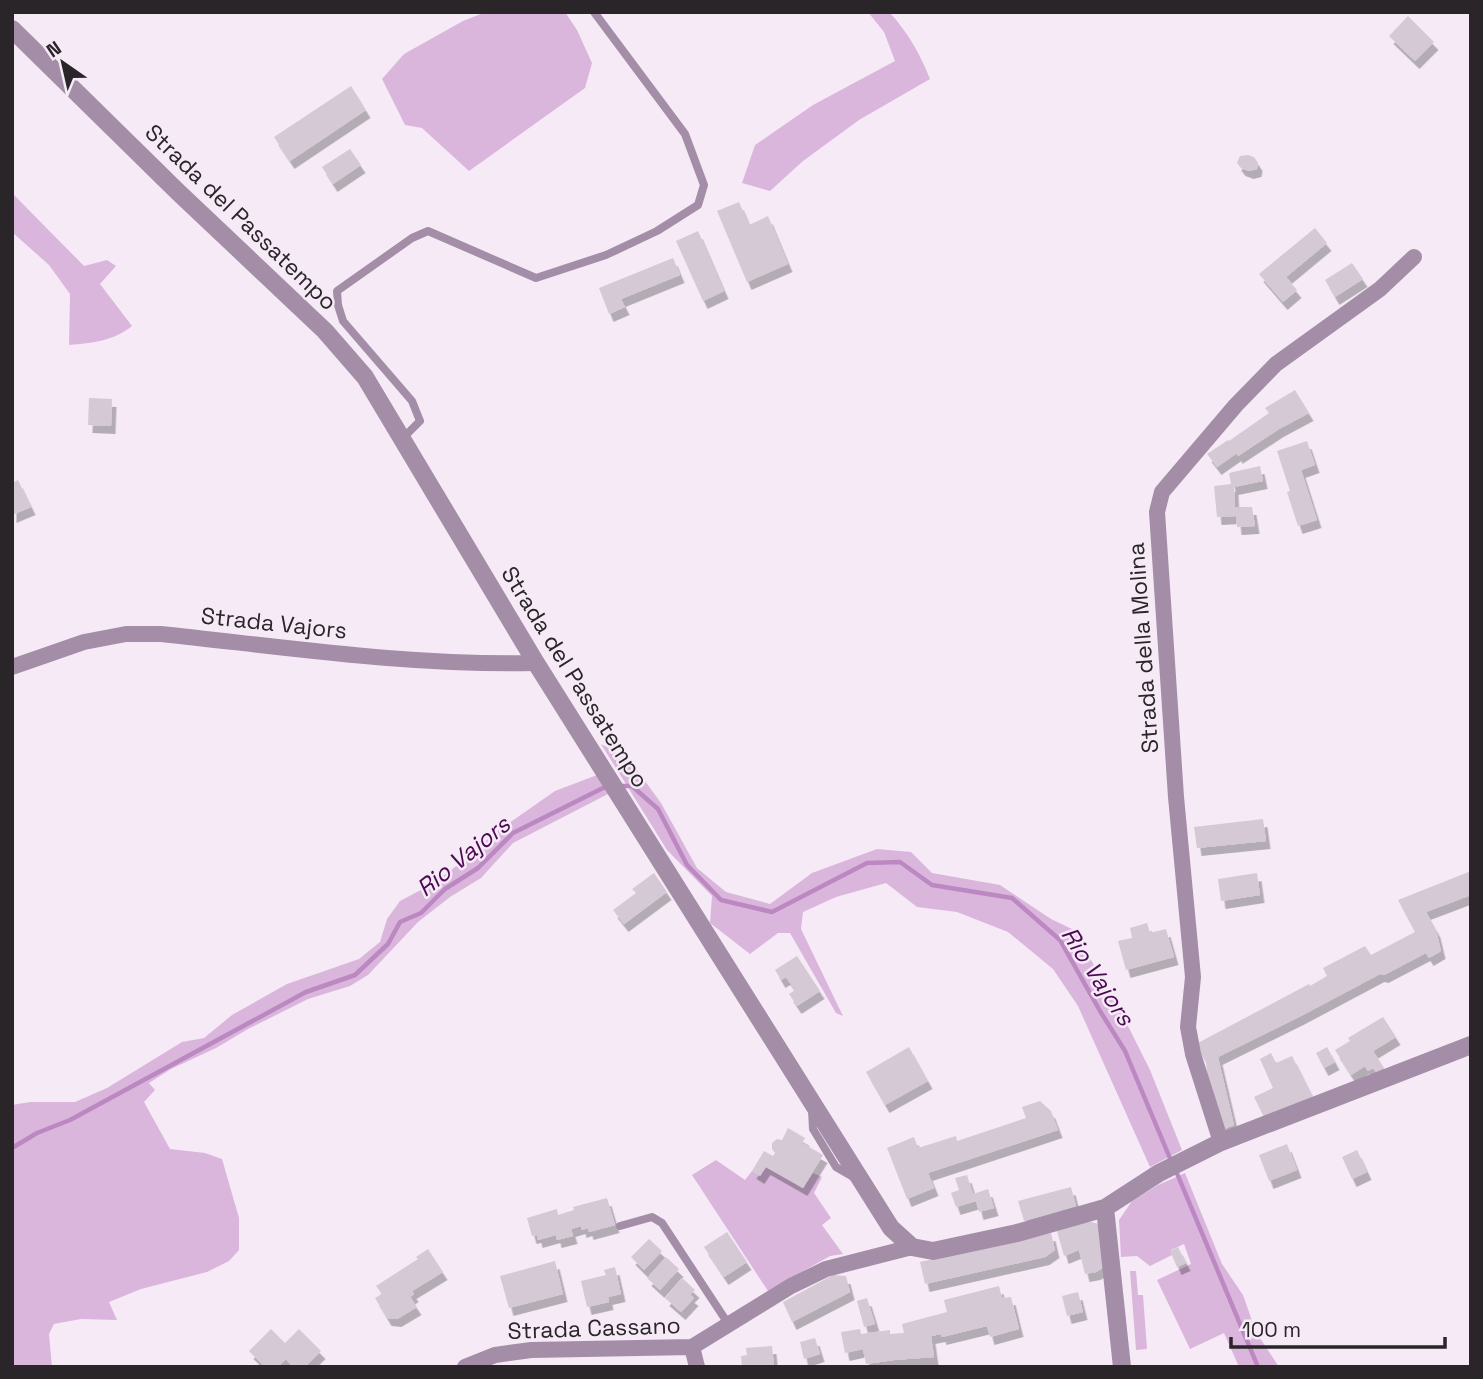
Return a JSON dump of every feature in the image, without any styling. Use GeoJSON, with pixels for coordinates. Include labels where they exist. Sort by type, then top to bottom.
{"type":"FeatureCollection","features":[{"type":"Feature","properties":{"kind":"street","name":"Strada del Passatempo"},"geometry":{"type":"LineString","coordinates":[[12,29],[177,192],[332,338],[365,377],[536,663],[863,1184],[891,1228],[912,1247]]}},
{"type":"Feature","properties":{"kind":"street","name":"Strada della Molina"},"geometry":{"type":"LineString","coordinates":[[1221,1142],[1193,1054],[1188,1027],[1193,977],[1176,797],[1157,512],[1162,492],[1236,404],[1276,363],[1380,289],[1414,257]]}},
{"type":"Feature","properties":{"kind":"street","name":"Strada Vajors"},"geometry":{"type":"LineString","coordinates":[[12,667],[84,642],[126,634],[161,634],[394,658],[492,664],[536,663]]}},
{"type":"Feature","properties":{"kind":"street"},"geometry":{"type":"LineString","coordinates":[[912,1247],[933,1251],[1017,1233],[1105,1208],[1159,1172],[1221,1142],[1471,1045]]}},
{"type":"Feature","properties":{"kind":"street"},"geometry":{"type":"LineString","coordinates":[[1105,1208],[1122,1367]]}},
{"type":"Feature","properties":{"kind":"street","name":"Strada Cassano"},"geometry":{"type":"LineString","coordinates":[[465,1367],[495,1355],[531,1350],[692,1347],[791,1286],[826,1269],[912,1247]]}},
{"type":"Feature","properties":{"kind":"street"},"geometry":{"type":"LineString","coordinates":[[692,1347],[696,1367]]}},
{"type":"Feature","properties":{"kind":"street"},"geometry":{"type":"LineString","coordinates":[[588,1350],[590,1367]]}},
{"type":"Feature","properties":{"kind":"lane"},"geometry":{"type":"LineString","coordinates":[[402,439],[420,421],[412,401],[343,321],[337,291],[412,238],[428,231],[536,278],[606,256],[698,205],[704,185],[685,134],[594,12]]}},
{"type":"Feature","properties":{"kind":"lane"},"geometry":{"type":"LineString","coordinates":[[620,1226],[652,1217],[662,1223],[729,1325]]}},
{"type":"Feature","properties":{"kind":"shaded area"},"geometry":{"type":"Polygon","coordinates":[[[486,12],[565,12],[577,30],[592,63],[585,88],[469,171],[422,128],[405,125],[382,79],[404,54],[463,21],[486,12]]]}},
{"type":"Feature","properties":{"kind":"shaded area"},"geometry":{"type":"Polygon","coordinates":[[[868,12],[889,12],[913,44],[930,79],[859,120],[803,161],[770,191],[742,183],[755,145],[813,105],[895,61],[884,32],[868,12]]]}},
{"type":"Feature","properties":{"kind":"shaded area"},"geometry":{"type":"Polygon","coordinates":[[[12,193],[84,266],[107,260],[116,266],[100,284],[132,326],[110,338],[69,345],[70,294],[49,265],[12,232],[12,193]]]}},
{"type":"Feature","properties":{"kind":"shaded area"},"geometry":{"type":"Polygon","coordinates":[[[601,744],[629,759],[661,803],[697,868],[726,892],[770,904],[812,873],[877,849],[911,852],[932,873],[1000,885],[1051,919],[1074,930],[1150,1070],[1182,1150],[1150,1167],[1078,1006],[1053,969],[1008,932],[957,912],[917,907],[886,883],[836,897],[803,912],[801,929],[843,1016],[836,1013],[790,933],[778,933],[750,954],[710,923],[712,896],[667,850],[601,744]]]}},
{"type":"Feature","properties":{"kind":"shaded area"},"geometry":{"type":"Polygon","coordinates":[[[597,775],[608,794],[513,843],[481,878],[450,897],[418,922],[368,975],[350,986],[308,999],[171,1069],[149,1083],[155,1090],[144,1102],[170,1149],[205,1153],[222,1159],[239,1218],[239,1250],[229,1261],[207,1272],[141,1289],[109,1302],[117,1320],[81,1319],[54,1324],[49,1334],[52,1367],[12,1367],[12,1105],[30,1102],[75,1102],[107,1088],[182,1042],[204,1038],[232,1015],[287,984],[359,959],[380,942],[387,919],[400,901],[432,884],[496,832],[555,791],[597,775]]]}},
{"type":"Feature","properties":{"kind":"shaded area"},"geometry":{"type":"Polygon","coordinates":[[[716,1160],[745,1180],[752,1171],[760,1175],[766,1167],[803,1188],[813,1173],[822,1177],[814,1193],[831,1218],[822,1225],[843,1254],[830,1256],[768,1291],[692,1175],[716,1160]]]}},
{"type":"Feature","properties":{"kind":"shaded area"},"geometry":{"type":"Polygon","coordinates":[[[1185,1173],[1222,1264],[1243,1295],[1256,1332],[1279,1367],[1239,1367],[1224,1333],[1190,1349],[1157,1280],[1191,1264],[1184,1244],[1171,1250],[1172,1255],[1150,1266],[1137,1256],[1121,1257],[1119,1220],[1132,1201],[1185,1173]]]}},
{"type":"Feature","properties":{"kind":"shaded area"},"geometry":{"type":"Polygon","coordinates":[[[1130,1271],[1136,1271],[1138,1295],[1143,1295],[1147,1349],[1136,1350],[1130,1271]]]}},
{"type":"Feature","properties":{"kind":"building"},"geometry":{"type":"Polygon","coordinates":[[[1408,16],[1434,42],[1415,61],[1389,36],[1408,16]]]}},
{"type":"Feature","properties":{"kind":"building"},"geometry":{"type":"Polygon","coordinates":[[[351,86],[366,110],[290,161],[274,137],[351,86]]]}},
{"type":"Feature","properties":{"kind":"building"},"geometry":{"type":"Polygon","coordinates":[[[350,149],[361,165],[333,184],[322,167],[350,149]]]}},
{"type":"Feature","properties":{"kind":"building"},"geometry":{"type":"Polygon","coordinates":[[[1240,156],[1254,157],[1258,163],[1257,169],[1249,171],[1237,163],[1240,156]]]}},
{"type":"Feature","properties":{"kind":"building"},"geometry":{"type":"Polygon","coordinates":[[[739,202],[749,225],[768,216],[788,264],[747,282],[717,211],[739,202]]]}},
{"type":"Feature","properties":{"kind":"building"},"geometry":{"type":"Polygon","coordinates":[[[1315,228],[1327,243],[1286,277],[1297,290],[1283,302],[1259,274],[1315,228]]]}},
{"type":"Feature","properties":{"kind":"building"},"geometry":{"type":"Polygon","coordinates":[[[698,231],[724,291],[703,301],[676,241],[698,231]]]}},
{"type":"Feature","properties":{"kind":"building"},"geometry":{"type":"Polygon","coordinates":[[[673,258],[680,275],[621,299],[625,307],[609,314],[599,288],[673,258]]]}},
{"type":"Feature","properties":{"kind":"building"},"geometry":{"type":"Polygon","coordinates":[[[1352,263],[1363,279],[1335,297],[1325,280],[1352,263]]]}},
{"type":"Feature","properties":{"kind":"building"},"geometry":{"type":"Polygon","coordinates":[[[1295,390],[1309,413],[1217,467],[1207,454],[1269,413],[1265,408],[1295,390]]]}},
{"type":"Feature","properties":{"kind":"building"},"geometry":{"type":"Polygon","coordinates":[[[89,398],[112,399],[111,426],[88,425],[89,398]]]}},
{"type":"Feature","properties":{"kind":"building"},"geometry":{"type":"Polygon","coordinates":[[[1307,441],[1315,465],[1301,470],[1317,520],[1298,526],[1277,451],[1307,441]]]}},
{"type":"Feature","properties":{"kind":"building"},"geometry":{"type":"Polygon","coordinates":[[[1260,466],[1263,481],[1234,487],[1235,507],[1252,507],[1255,526],[1237,527],[1236,516],[1217,517],[1214,486],[1231,484],[1229,473],[1260,466]]]}},
{"type":"Feature","properties":{"kind":"building"},"geometry":{"type":"Polygon","coordinates":[[[18,480],[31,507],[12,515],[12,483],[18,480]]]}},
{"type":"Feature","properties":{"kind":"building"},"geometry":{"type":"Polygon","coordinates":[[[1263,819],[1266,841],[1197,848],[1194,827],[1263,819]]]}},
{"type":"Feature","properties":{"kind":"building"},"geometry":{"type":"Polygon","coordinates":[[[1471,871],[1471,895],[1426,912],[1436,930],[1441,951],[1429,958],[1426,953],[1384,975],[1380,974],[1218,1057],[1234,1125],[1224,1129],[1210,1098],[1206,1062],[1196,1044],[1309,984],[1310,986],[1327,976],[1323,968],[1365,946],[1371,955],[1415,932],[1398,900],[1471,871]]]}},
{"type":"Feature","properties":{"kind":"building"},"geometry":{"type":"Polygon","coordinates":[[[654,873],[667,892],[624,924],[613,910],[636,893],[632,889],[654,873]]]}},
{"type":"Feature","properties":{"kind":"building"},"geometry":{"type":"Polygon","coordinates":[[[1257,873],[1260,895],[1221,901],[1218,879],[1257,873]]]}},
{"type":"Feature","properties":{"kind":"building"},"geometry":{"type":"Polygon","coordinates":[[[1147,923],[1150,933],[1166,929],[1174,957],[1126,970],[1118,941],[1132,938],[1130,928],[1147,923]]]}},
{"type":"Feature","properties":{"kind":"building"},"geometry":{"type":"Polygon","coordinates":[[[797,956],[820,991],[797,1006],[789,994],[795,990],[786,977],[781,980],[775,970],[797,956]]]}},
{"type":"Feature","properties":{"kind":"building"},"geometry":{"type":"Polygon","coordinates":[[[1383,1017],[1396,1037],[1373,1051],[1384,1068],[1376,1072],[1373,1068],[1368,1071],[1365,1066],[1351,1075],[1335,1050],[1350,1041],[1348,1038],[1383,1017]]]}},
{"type":"Feature","properties":{"kind":"building"},"geometry":{"type":"Polygon","coordinates":[[[909,1047],[928,1081],[885,1105],[866,1072],[909,1047]]]}},
{"type":"Feature","properties":{"kind":"building"},"geometry":{"type":"Polygon","coordinates":[[[1327,1047],[1335,1062],[1324,1068],[1316,1053],[1327,1047]]]}},
{"type":"Feature","properties":{"kind":"building"},"geometry":{"type":"Polygon","coordinates":[[[1271,1053],[1276,1063],[1292,1056],[1313,1098],[1264,1117],[1254,1097],[1273,1088],[1260,1059],[1271,1053]]]}},
{"type":"Feature","properties":{"kind":"building"},"geometry":{"type":"Polygon","coordinates":[[[1040,1101],[1051,1111],[1058,1130],[928,1173],[934,1188],[907,1199],[887,1148],[914,1137],[918,1148],[956,1136],[957,1141],[1026,1118],[1022,1107],[1040,1101]]]}},
{"type":"Feature","properties":{"kind":"building"},"geometry":{"type":"Polygon","coordinates":[[[788,1128],[805,1138],[802,1143],[823,1155],[803,1188],[766,1167],[760,1176],[752,1171],[764,1151],[773,1156],[775,1153],[772,1143],[777,1139],[782,1140],[788,1128]]]}},
{"type":"Feature","properties":{"kind":"building"},"geometry":{"type":"Polygon","coordinates":[[[1287,1144],[1297,1170],[1269,1181],[1259,1155],[1287,1144]]]}},
{"type":"Feature","properties":{"kind":"building"},"geometry":{"type":"Polygon","coordinates":[[[1357,1150],[1367,1172],[1352,1179],[1342,1157],[1357,1150]]]}},
{"type":"Feature","properties":{"kind":"building"},"geometry":{"type":"Polygon","coordinates":[[[967,1175],[973,1194],[988,1189],[994,1208],[979,1212],[976,1201],[956,1207],[951,1193],[959,1190],[955,1178],[967,1175]]]}},
{"type":"Feature","properties":{"kind":"building"},"geometry":{"type":"Polygon","coordinates":[[[1071,1187],[1076,1206],[1024,1221],[1018,1201],[1071,1187]]]}},
{"type":"Feature","properties":{"kind":"building"},"geometry":{"type":"Polygon","coordinates":[[[607,1198],[615,1225],[589,1232],[588,1228],[582,1230],[581,1226],[571,1229],[573,1236],[557,1240],[556,1235],[538,1240],[537,1235],[532,1236],[527,1218],[557,1209],[558,1215],[574,1210],[573,1207],[607,1198]]]}},
{"type":"Feature","properties":{"kind":"building"},"geometry":{"type":"Polygon","coordinates":[[[1087,1221],[1099,1224],[1104,1267],[1085,1274],[1079,1250],[1064,1256],[1057,1231],[1087,1221]]]}},
{"type":"Feature","properties":{"kind":"building"},"geometry":{"type":"Polygon","coordinates":[[[727,1232],[747,1262],[724,1277],[704,1247],[727,1232]]]}},
{"type":"Feature","properties":{"kind":"building"},"geometry":{"type":"Polygon","coordinates":[[[1051,1233],[1055,1250],[1045,1257],[925,1284],[920,1262],[1051,1233]]]}},
{"type":"Feature","properties":{"kind":"building"},"geometry":{"type":"Polygon","coordinates":[[[649,1239],[662,1251],[644,1270],[631,1257],[649,1239]]]}},
{"type":"Feature","properties":{"kind":"building"},"geometry":{"type":"Polygon","coordinates":[[[1178,1247],[1186,1263],[1177,1267],[1170,1251],[1178,1247]]]}},
{"type":"Feature","properties":{"kind":"building"},"geometry":{"type":"Polygon","coordinates":[[[428,1249],[443,1272],[412,1291],[414,1294],[410,1297],[417,1307],[397,1319],[387,1318],[375,1298],[382,1294],[376,1286],[418,1259],[416,1257],[428,1249]]]}},
{"type":"Feature","properties":{"kind":"building"},"geometry":{"type":"Polygon","coordinates":[[[666,1257],[679,1269],[660,1290],[647,1278],[666,1257]]]}},
{"type":"Feature","properties":{"kind":"building"},"geometry":{"type":"Polygon","coordinates":[[[555,1261],[563,1294],[509,1308],[500,1276],[555,1261]]]}},
{"type":"Feature","properties":{"kind":"building"},"geometry":{"type":"Polygon","coordinates":[[[615,1267],[621,1294],[608,1297],[609,1302],[587,1307],[581,1281],[606,1275],[604,1270],[615,1267]]]}},
{"type":"Feature","properties":{"kind":"building"},"geometry":{"type":"Polygon","coordinates":[[[833,1275],[846,1276],[850,1292],[792,1322],[783,1302],[833,1275]]]}},
{"type":"Feature","properties":{"kind":"building"},"geometry":{"type":"Polygon","coordinates":[[[682,1278],[695,1290],[690,1295],[694,1298],[681,1312],[665,1298],[682,1278]]]}},
{"type":"Feature","properties":{"kind":"building"},"geometry":{"type":"Polygon","coordinates":[[[999,1286],[1002,1298],[1011,1297],[1019,1329],[990,1337],[987,1326],[942,1337],[941,1334],[931,1336],[934,1357],[866,1364],[863,1349],[845,1353],[841,1332],[860,1329],[861,1334],[890,1330],[890,1334],[904,1333],[902,1324],[947,1312],[944,1300],[999,1286]]]}},
{"type":"Feature","properties":{"kind":"building"},"geometry":{"type":"Polygon","coordinates":[[[1078,1292],[1083,1312],[1067,1316],[1062,1296],[1078,1292]]]}},
{"type":"Feature","properties":{"kind":"building"},"geometry":{"type":"Polygon","coordinates":[[[867,1298],[875,1324],[864,1327],[857,1301],[867,1298]]]}},
{"type":"Feature","properties":{"kind":"building"},"geometry":{"type":"Polygon","coordinates":[[[271,1329],[285,1343],[299,1329],[321,1351],[305,1367],[293,1367],[286,1359],[278,1367],[265,1367],[249,1351],[271,1329]]]}},
{"type":"Feature","properties":{"kind":"building"},"geometry":{"type":"Polygon","coordinates":[[[815,1338],[820,1354],[804,1359],[800,1342],[815,1338]]]}},
{"type":"Feature","properties":{"kind":"building"},"geometry":{"type":"Polygon","coordinates":[[[772,1346],[774,1367],[742,1367],[741,1356],[747,1355],[746,1348],[772,1346]]]}},
{"type":"Feature","properties":{"kind":"waterway","name":"Rio Vajors"},"geometry":{"type":"LineString","coordinates":[[620,786],[632,786],[658,809],[687,865],[721,900],[772,912],[867,863],[900,862],[932,885],[1012,898],[1060,940],[1125,1051],[1172,1163]]}},
{"type":"Feature","properties":{"kind":"waterway","name":"Rio Vajors"},"geometry":{"type":"LineString","coordinates":[[12,1148],[37,1133],[70,1120],[306,992],[355,975],[388,944],[400,922],[421,913],[445,889],[478,868],[513,833],[608,787]]}},
{"type":"Feature","properties":{"kind":"waterway","name":"Rio Vajors"},"geometry":{"type":"LineString","coordinates":[[1176,1171],[1258,1367]]}}]}
